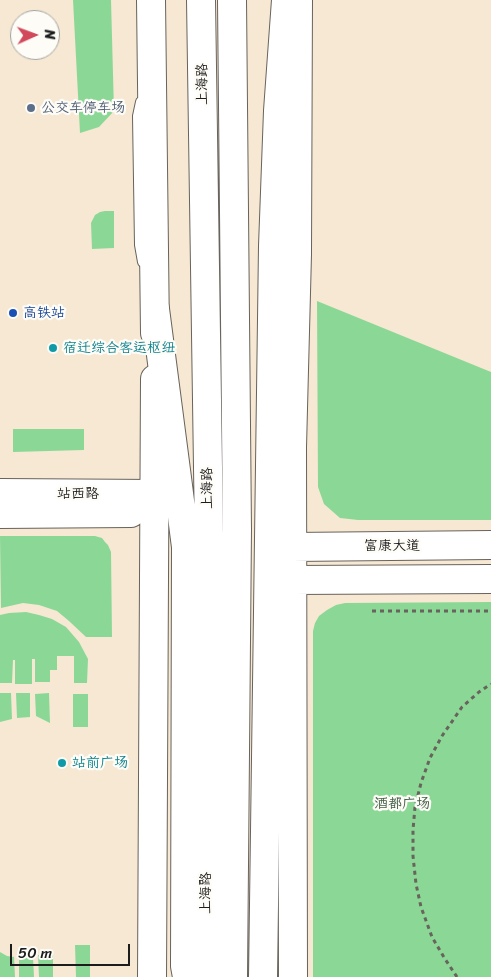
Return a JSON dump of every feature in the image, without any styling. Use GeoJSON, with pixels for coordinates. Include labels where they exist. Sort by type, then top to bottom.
{"type":"FeatureCollection","features":[{"type":"Feature","properties":{"kind":"main road"},"geometry":{"type":"LineString","coordinates":[[151,0],[155,309],[152,977]]}},
{"type":"Feature","properties":{"kind":"main road","name":"上海路"},"geometry":{"type":"LineString","coordinates":[[201,0],[209,534],[205,977]]}},
{"type":"Feature","properties":{"kind":"main road","name":"上海路"},"geometry":{"type":"LineString","coordinates":[[232,0],[237,529],[233,977]]}},
{"type":"Feature","properties":{"kind":"main road"},"geometry":{"type":"LineString","coordinates":[[263,977],[273,246],[278,111],[288,1]]}},
{"type":"Feature","properties":{"kind":"main road"},"geometry":{"type":"LineString","coordinates":[[288,1],[297,254],[292,447],[292,977]]}},
{"type":"Feature","properties":{"kind":"main road"},"geometry":{"type":"LineString","coordinates":[[155,309],[186,547],[185,966],[187,977]]}},
{"type":"Feature","properties":{"kind":"main road","name":"站西路"},"geometry":{"type":"LineString","coordinates":[[0,493],[155,503]]}},
{"type":"Feature","properties":{"kind":"main road","name":"站西路"},"geometry":{"type":"LineString","coordinates":[[0,514],[155,503]]}},
{"type":"Feature","properties":{"kind":"main road","name":"富康大道"},"geometry":{"type":"LineString","coordinates":[[292,547],[491,545]]}},
{"type":"Feature","properties":{"kind":"main road"},"geometry":{"type":"LineString","coordinates":[[292,580],[491,579]]}},
{"type":"Feature","properties":{"kind":"main road"},"geometry":{"type":"LineString","coordinates":[[265,841],[277,919],[277,977]]}},
{"type":"Feature","properties":{"kind":"path"},"geometry":{"type":"LineString","coordinates":[[372,611],[491,611]]}},
{"type":"Feature","properties":{"kind":"path"},"geometry":{"type":"LineString","coordinates":[[457,977],[432,937],[421,907],[413,856],[415,807],[427,767],[442,736],[462,707],[491,684]]}},
{"type":"Feature","properties":{"kind":"green space"},"geometry":{"type":"Polygon","coordinates":[[[73,0],[111,0],[114,111],[99,127],[80,133],[73,0]]]}},
{"type":"Feature","properties":{"kind":"green space"},"geometry":{"type":"Polygon","coordinates":[[[105,211],[114,211],[114,248],[92,249],[91,223],[95,215],[105,211]]]}},
{"type":"Feature","properties":{"kind":"green space"},"geometry":{"type":"Polygon","coordinates":[[[317,301],[491,372],[491,520],[358,520],[340,518],[324,504],[318,487],[317,301]]]}},
{"type":"Feature","properties":{"kind":"green space"},"geometry":{"type":"Polygon","coordinates":[[[13,429],[84,429],[84,450],[13,452],[13,429]]]}},
{"type":"Feature","properties":{"kind":"green space"},"geometry":{"type":"Polygon","coordinates":[[[0,536],[95,536],[102,538],[111,552],[112,637],[86,637],[57,611],[39,605],[23,603],[1,608],[0,536]]]}},
{"type":"Feature","properties":{"kind":"green space","name":"酒都广场"},"geometry":{"type":"Polygon","coordinates":[[[491,602],[491,977],[313,977],[313,631],[315,623],[319,616],[327,610],[345,603],[491,602]]]}},
{"type":"Feature","properties":{"kind":"green space"},"geometry":{"type":"Polygon","coordinates":[[[26,612],[52,619],[66,627],[79,642],[88,659],[87,683],[74,683],[74,656],[57,656],[57,670],[50,670],[50,682],[35,682],[35,659],[32,659],[32,684],[15,684],[15,660],[13,660],[12,683],[0,683],[0,615],[26,612]]]}},
{"type":"Feature","properties":{"kind":"green space"},"geometry":{"type":"Polygon","coordinates":[[[0,693],[11,693],[12,719],[0,722],[0,693]]]}},
{"type":"Feature","properties":{"kind":"green space"},"geometry":{"type":"Polygon","coordinates":[[[16,693],[30,693],[30,717],[17,718],[16,693]]]}},
{"type":"Feature","properties":{"kind":"green space"},"geometry":{"type":"Polygon","coordinates":[[[49,693],[50,723],[36,716],[35,694],[49,693]]]}},
{"type":"Feature","properties":{"kind":"green space"},"geometry":{"type":"Polygon","coordinates":[[[73,694],[88,694],[88,727],[73,727],[73,694]]]}},
{"type":"Feature","properties":{"kind":"green space"},"geometry":{"type":"Polygon","coordinates":[[[75,945],[90,945],[90,977],[76,977],[75,945]]]}},
{"type":"Feature","properties":{"kind":"green space"},"geometry":{"type":"Polygon","coordinates":[[[53,951],[53,977],[39,977],[38,955],[49,954],[53,951]]]}},
{"type":"Feature","properties":{"kind":"green space"},"geometry":{"type":"Polygon","coordinates":[[[0,952],[14,957],[15,977],[0,977],[0,952]]]}},
{"type":"Feature","properties":{"kind":"green space"},"geometry":{"type":"Polygon","coordinates":[[[19,957],[33,957],[34,977],[19,977],[19,957]]]}},
{"type":"Feature","properties":{"kind":"place","name":"公交车停车场"},"geometry":{"type":"Point","coordinates":[31,108]}},
{"type":"Feature","properties":{"kind":"place","name":"高铁站"},"geometry":{"type":"Point","coordinates":[13,313]}},
{"type":"Feature","properties":{"kind":"place","name":"宿迁综合客运枢纽"},"geometry":{"type":"Point","coordinates":[53,348]}},
{"type":"Feature","properties":{"kind":"place","name":"站前广场"},"geometry":{"type":"Point","coordinates":[62,763]}}]}
